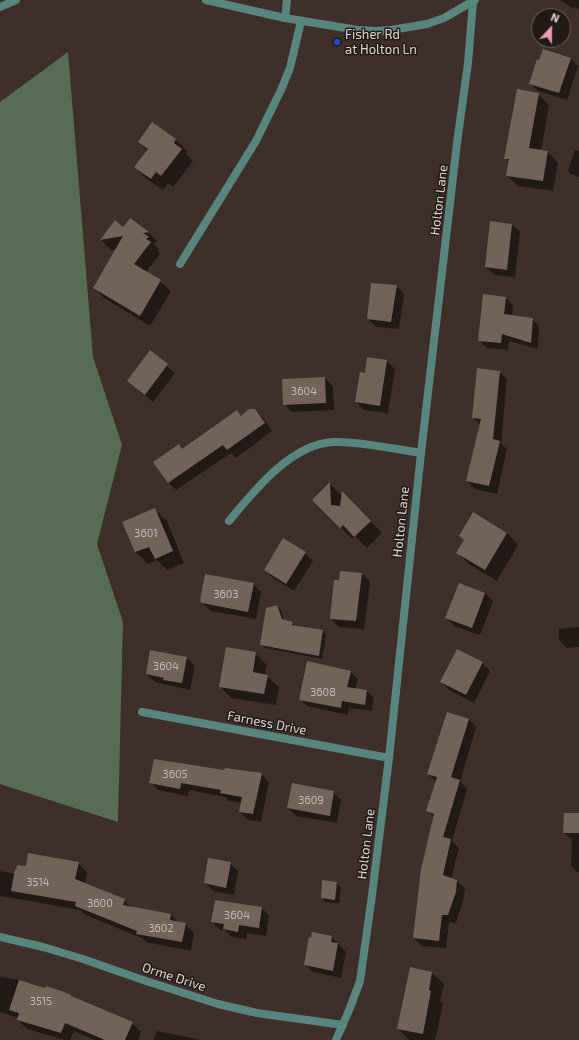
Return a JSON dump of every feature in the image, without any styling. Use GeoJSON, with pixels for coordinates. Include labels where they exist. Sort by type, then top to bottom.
{"type":"FeatureCollection","features":[{"type":"Feature","properties":{"kind":"street"},"geometry":{"type":"LineString","coordinates":[[0,7],[16,0]]}},
{"type":"Feature","properties":{"kind":"street"},"geometry":{"type":"LineString","coordinates":[[206,0],[284,18],[358,30],[391,30],[427,24],[444,18],[474,1]]}},
{"type":"Feature","properties":{"kind":"street"},"geometry":{"type":"LineString","coordinates":[[284,18],[287,0]]}},
{"type":"Feature","properties":{"kind":"street","name":"Holton Lane"},"geometry":{"type":"LineString","coordinates":[[336,1040],[360,980],[371,902],[421,453],[457,143],[468,63],[474,1]]}},
{"type":"Feature","properties":{"kind":"street"},"geometry":{"type":"LineString","coordinates":[[180,264],[260,134],[290,68],[301,21]]}},
{"type":"Feature","properties":{"kind":"street"},"geometry":{"type":"LineString","coordinates":[[229,521],[248,497],[274,471],[305,449],[333,442],[367,445],[421,453]]}},
{"type":"Feature","properties":{"kind":"street","name":"Farness Drive"},"geometry":{"type":"LineString","coordinates":[[142,712],[388,758]]}},
{"type":"Feature","properties":{"kind":"street","name":"Orme Drive"},"geometry":{"type":"LineString","coordinates":[[0,938],[83,959],[218,1004],[257,1013],[343,1025]]}},
{"type":"Feature","properties":{"kind":"green space"},"geometry":{"type":"Polygon","coordinates":[[[68,52],[93,357],[122,445],[97,544],[123,622],[118,822],[0,784],[0,102],[68,52]]]}},
{"type":"Feature","properties":{"kind":"building"},"geometry":{"type":"Polygon","coordinates":[[[543,49],[571,58],[559,93],[529,84],[537,59],[539,60],[543,49]]]}},
{"type":"Feature","properties":{"kind":"building"},"geometry":{"type":"Polygon","coordinates":[[[517,89],[539,93],[529,148],[548,151],[543,181],[506,176],[509,159],[504,159],[517,89]]]}},
{"type":"Feature","properties":{"kind":"building"},"geometry":{"type":"Polygon","coordinates":[[[152,122],[176,139],[174,143],[182,149],[161,176],[156,172],[151,179],[134,167],[148,149],[138,142],[152,122]]]}},
{"type":"Feature","properties":{"kind":"building"},"geometry":{"type":"Polygon","coordinates":[[[130,218],[149,232],[143,233],[149,237],[146,239],[151,242],[134,264],[161,280],[140,316],[93,288],[123,236],[100,240],[115,220],[123,227],[130,218]]]}},
{"type":"Feature","properties":{"kind":"building"},"geometry":{"type":"Polygon","coordinates":[[[490,221],[512,224],[507,270],[485,267],[490,221]]]}},
{"type":"Feature","properties":{"kind":"building"},"geometry":{"type":"Polygon","coordinates":[[[371,283],[397,285],[391,322],[367,319],[371,283]]]}},
{"type":"Feature","properties":{"kind":"building"},"geometry":{"type":"Polygon","coordinates":[[[483,294],[506,297],[504,314],[533,318],[531,343],[502,334],[501,343],[478,341],[483,294]]]}},
{"type":"Feature","properties":{"kind":"building"},"geometry":{"type":"Polygon","coordinates":[[[150,350],[168,364],[145,395],[127,381],[150,350]]]}},
{"type":"Feature","properties":{"kind":"building"},"geometry":{"type":"Polygon","coordinates":[[[367,357],[387,360],[380,406],[355,402],[360,372],[365,373],[367,357]]]}},
{"type":"Feature","properties":{"kind":"building"},"geometry":{"type":"Polygon","coordinates":[[[477,368],[500,371],[493,439],[500,441],[489,486],[466,481],[481,419],[472,418],[477,368]]]}},
{"type":"Feature","properties":{"kind":"building"},"geometry":{"type":"Polygon","coordinates":[[[325,377],[326,403],[283,405],[282,379],[325,377]]]}},
{"type":"Feature","properties":{"kind":"building"},"geometry":{"type":"Polygon","coordinates":[[[249,409],[255,409],[265,423],[227,450],[223,445],[168,483],[153,462],[179,444],[182,449],[237,410],[241,416],[249,409]]]}},
{"type":"Feature","properties":{"kind":"building"},"geometry":{"type":"Polygon","coordinates":[[[330,482],[331,505],[340,506],[342,491],[371,521],[354,537],[343,525],[340,528],[312,500],[330,482]]]}},
{"type":"Feature","properties":{"kind":"building"},"geometry":{"type":"Polygon","coordinates":[[[155,508],[173,551],[155,559],[149,547],[135,552],[122,522],[155,508]]]}},
{"type":"Feature","properties":{"kind":"building"},"geometry":{"type":"Polygon","coordinates":[[[473,512],[507,533],[485,570],[456,553],[464,540],[459,536],[473,512]]]}},
{"type":"Feature","properties":{"kind":"building"},"geometry":{"type":"Polygon","coordinates":[[[283,538],[306,552],[286,584],[264,570],[283,538]]]}},
{"type":"Feature","properties":{"kind":"building"},"geometry":{"type":"Polygon","coordinates":[[[340,571],[362,573],[356,621],[330,619],[334,580],[339,580],[340,571]]]}},
{"type":"Feature","properties":{"kind":"building"},"geometry":{"type":"Polygon","coordinates":[[[205,574],[254,583],[248,612],[202,603],[200,601],[205,574]]]}},
{"type":"Feature","properties":{"kind":"building"},"geometry":{"type":"Polygon","coordinates":[[[459,583],[485,593],[472,628],[445,618],[459,583]]]}},
{"type":"Feature","properties":{"kind":"building"},"geometry":{"type":"Polygon","coordinates":[[[277,605],[282,619],[293,622],[292,625],[323,630],[319,656],[260,645],[266,608],[277,605]]]}},
{"type":"Feature","properties":{"kind":"building"},"geometry":{"type":"Polygon","coordinates":[[[226,647],[256,652],[253,672],[268,675],[264,694],[219,687],[226,647]]]}},
{"type":"Feature","properties":{"kind":"building"},"geometry":{"type":"Polygon","coordinates":[[[457,649],[483,662],[466,695],[440,682],[457,649]]]}},
{"type":"Feature","properties":{"kind":"building"},"geometry":{"type":"Polygon","coordinates":[[[150,650],[187,657],[182,683],[163,680],[164,678],[146,674],[150,650]]]}},
{"type":"Feature","properties":{"kind":"building"},"geometry":{"type":"Polygon","coordinates":[[[307,661],[351,671],[347,687],[367,690],[365,705],[342,701],[341,708],[299,700],[307,661]]]}},
{"type":"Feature","properties":{"kind":"building"},"geometry":{"type":"Polygon","coordinates":[[[447,712],[469,719],[451,777],[460,780],[443,837],[451,839],[443,875],[457,880],[456,892],[448,915],[442,915],[439,941],[413,938],[421,869],[434,814],[426,811],[437,777],[427,774],[447,712]]]}},
{"type":"Feature","properties":{"kind":"building"},"geometry":{"type":"Polygon","coordinates":[[[154,759],[224,770],[225,768],[262,773],[253,814],[239,812],[242,797],[220,793],[221,790],[181,783],[180,789],[149,783],[154,759]]]}},
{"type":"Feature","properties":{"kind":"building"},"geometry":{"type":"Polygon","coordinates":[[[292,783],[334,791],[330,816],[287,808],[292,783]]]}},
{"type":"Feature","properties":{"kind":"building"},"geometry":{"type":"Polygon","coordinates":[[[564,813],[579,813],[579,833],[563,833],[564,813]]]}},
{"type":"Feature","properties":{"kind":"building"},"geometry":{"type":"Polygon","coordinates":[[[28,853],[79,862],[75,879],[125,899],[123,905],[171,914],[170,920],[186,923],[182,942],[136,934],[137,931],[75,906],[76,902],[11,891],[15,869],[16,870],[17,865],[26,866],[28,853]]]}},
{"type":"Feature","properties":{"kind":"building"},"geometry":{"type":"Polygon","coordinates":[[[208,858],[231,862],[226,888],[204,883],[208,858]]]}},
{"type":"Feature","properties":{"kind":"building"},"geometry":{"type":"Polygon","coordinates":[[[322,880],[337,882],[335,900],[321,898],[322,880]]]}},
{"type":"Feature","properties":{"kind":"building"},"geometry":{"type":"Polygon","coordinates":[[[215,900],[262,907],[259,928],[239,925],[238,932],[223,929],[224,924],[211,922],[215,900]]]}},
{"type":"Feature","properties":{"kind":"building"},"geometry":{"type":"Polygon","coordinates":[[[312,932],[332,936],[331,942],[338,943],[333,971],[304,965],[309,937],[311,938],[312,932]]]}},
{"type":"Feature","properties":{"kind":"building"},"geometry":{"type":"Polygon","coordinates":[[[410,967],[432,972],[429,990],[431,991],[423,1034],[397,1029],[410,967]]]}},
{"type":"Feature","properties":{"kind":"building"},"geometry":{"type":"Polygon","coordinates":[[[19,980],[64,992],[133,1022],[125,1040],[105,1040],[65,1023],[61,1033],[17,1020],[19,1013],[9,1010],[19,980]]]}},
{"type":"Feature","properties":{"kind":"place","name":"Fisher Rd at Holton Ln"},"geometry":{"type":"Point","coordinates":[337,42]}}]}
